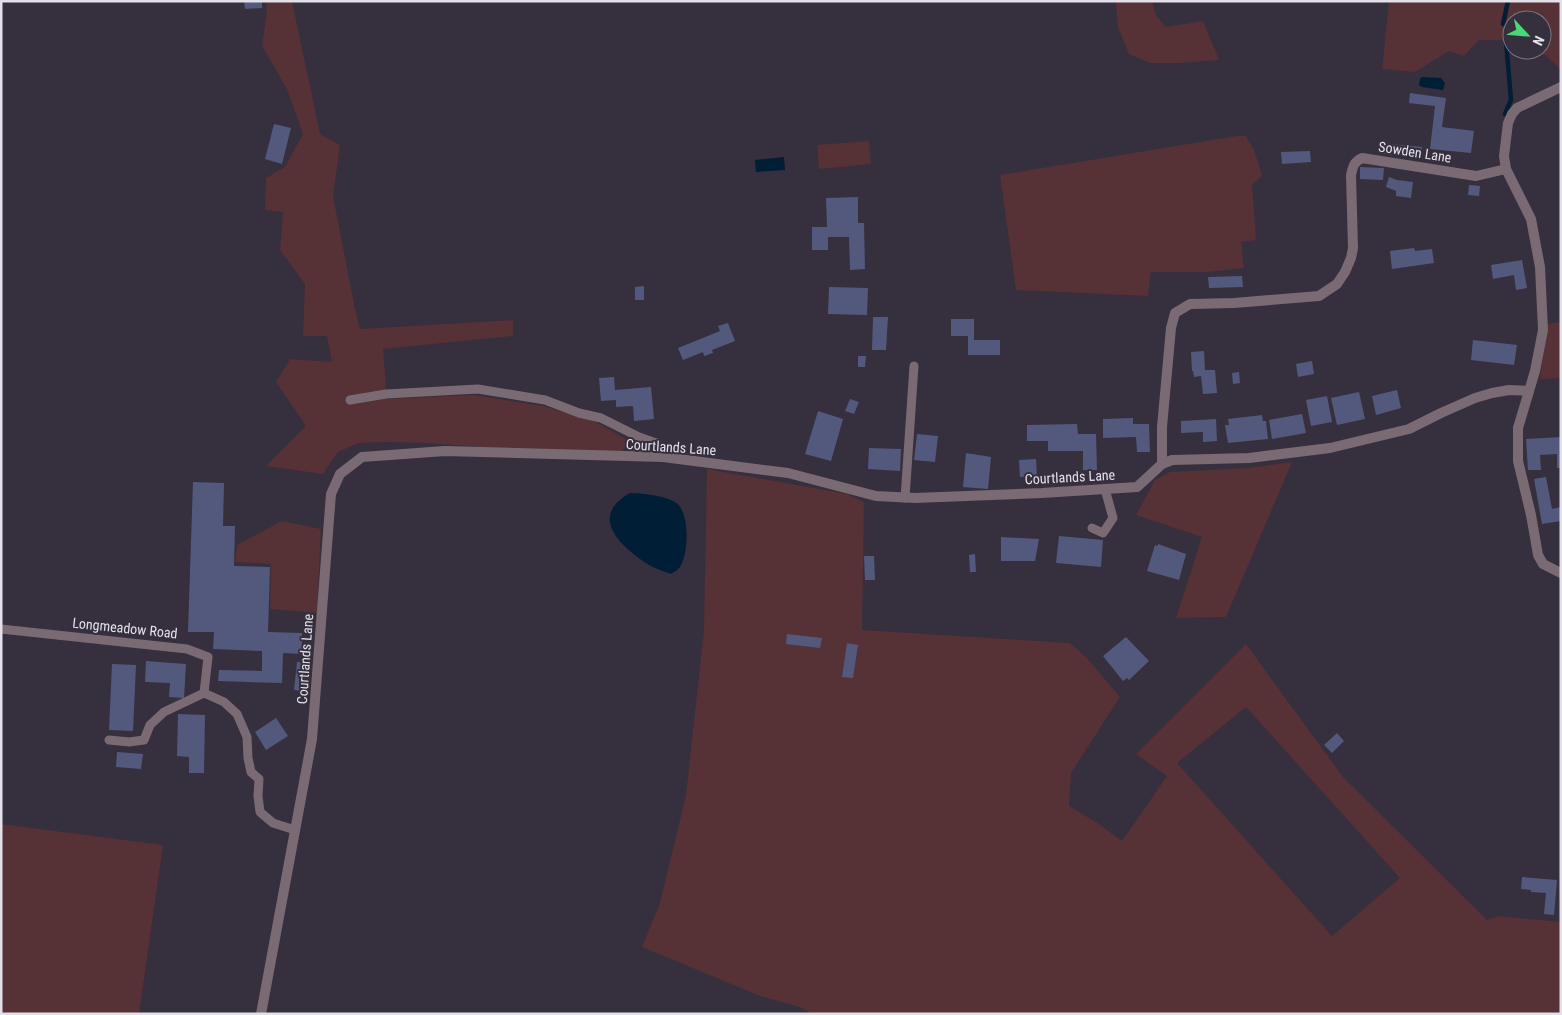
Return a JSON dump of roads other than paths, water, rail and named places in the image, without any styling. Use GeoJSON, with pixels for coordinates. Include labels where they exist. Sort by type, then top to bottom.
{"type":"FeatureCollection","features":[{"type":"Feature","properties":{"kind":"street"},"geometry":{"type":"LineString","coordinates":[[1561,87],[1517,108],[1512,114],[1508,122],[1504,156],[1506,169],[1531,219],[1540,268],[1543,330],[1535,371],[1518,428],[1518,461],[1532,515],[1538,555],[1543,564],[1561,573]]}},
{"type":"Feature","properties":{"kind":"street","name":"Sowden Lane"},"geometry":{"type":"LineString","coordinates":[[1162,464],[1162,427],[1171,328],[1175,313],[1190,304],[1234,303],[1319,296],[1337,284],[1345,272],[1353,248],[1351,175],[1356,161],[1362,158],[1476,176],[1506,169]]}},
{"type":"Feature","properties":{"kind":"street"},"geometry":{"type":"LineString","coordinates":[[1162,464],[1172,460],[1249,458],[1330,448],[1409,429],[1466,401],[1492,393],[1509,390],[1529,392]]}},
{"type":"Feature","properties":{"kind":"street"},"geometry":{"type":"LineString","coordinates":[[656,443],[663,457]]}},
{"type":"Feature","properties":{"kind":"street","name":"Courtlands Lane"},"geometry":{"type":"LineString","coordinates":[[261,1014],[312,739],[331,494],[340,474],[362,457],[445,451],[663,457],[788,473],[876,496],[905,498],[1137,487],[1162,464]]}},
{"type":"Feature","properties":{"kind":"lane"},"geometry":{"type":"LineString","coordinates":[[905,498],[914,366]]}},
{"type":"Feature","properties":{"kind":"lane"},"geometry":{"type":"LineString","coordinates":[[350,400],[386,394],[478,389],[545,400],[579,413],[601,418],[638,437],[656,443]]}},
{"type":"Feature","properties":{"kind":"lane"},"geometry":{"type":"LineString","coordinates":[[1092,528],[1103,533],[1113,518],[1105,489]]}},
{"type":"Feature","properties":{"kind":"lane","name":"Longmeadow Road"},"geometry":{"type":"LineString","coordinates":[[1,629],[187,649],[208,657],[204,693]]}},
{"type":"Feature","properties":{"kind":"lane"},"geometry":{"type":"LineString","coordinates":[[109,740],[129,742],[144,740],[150,725],[164,712],[204,693],[224,702],[237,714],[247,737],[251,772],[259,779],[258,796],[260,812],[273,823],[295,830]]}},
{"type":"Feature","properties":{"kind":"water"},"geometry":{"type":"Polygon","coordinates":[[[1422,77],[1441,78],[1445,83],[1443,90],[1422,87],[1419,85],[1422,77]]]}},
{"type":"Feature","properties":{"kind":"water"},"geometry":{"type":"Polygon","coordinates":[[[784,157],[785,170],[756,172],[755,160],[784,157]]]}},
{"type":"Feature","properties":{"kind":"water"},"geometry":{"type":"Polygon","coordinates":[[[630,493],[666,498],[675,502],[680,507],[686,523],[685,552],[680,567],[671,574],[639,558],[613,532],[610,522],[611,512],[617,502],[630,493]]]}},
{"type":"Feature","properties":{"kind":"waterway"},"geometry":{"type":"LineString","coordinates":[[1506,10],[1508,1]]}},
{"type":"Feature","properties":{"kind":"waterway"},"geometry":{"type":"LineString","coordinates":[[1505,114],[1511,100],[1508,60]]}}]}
